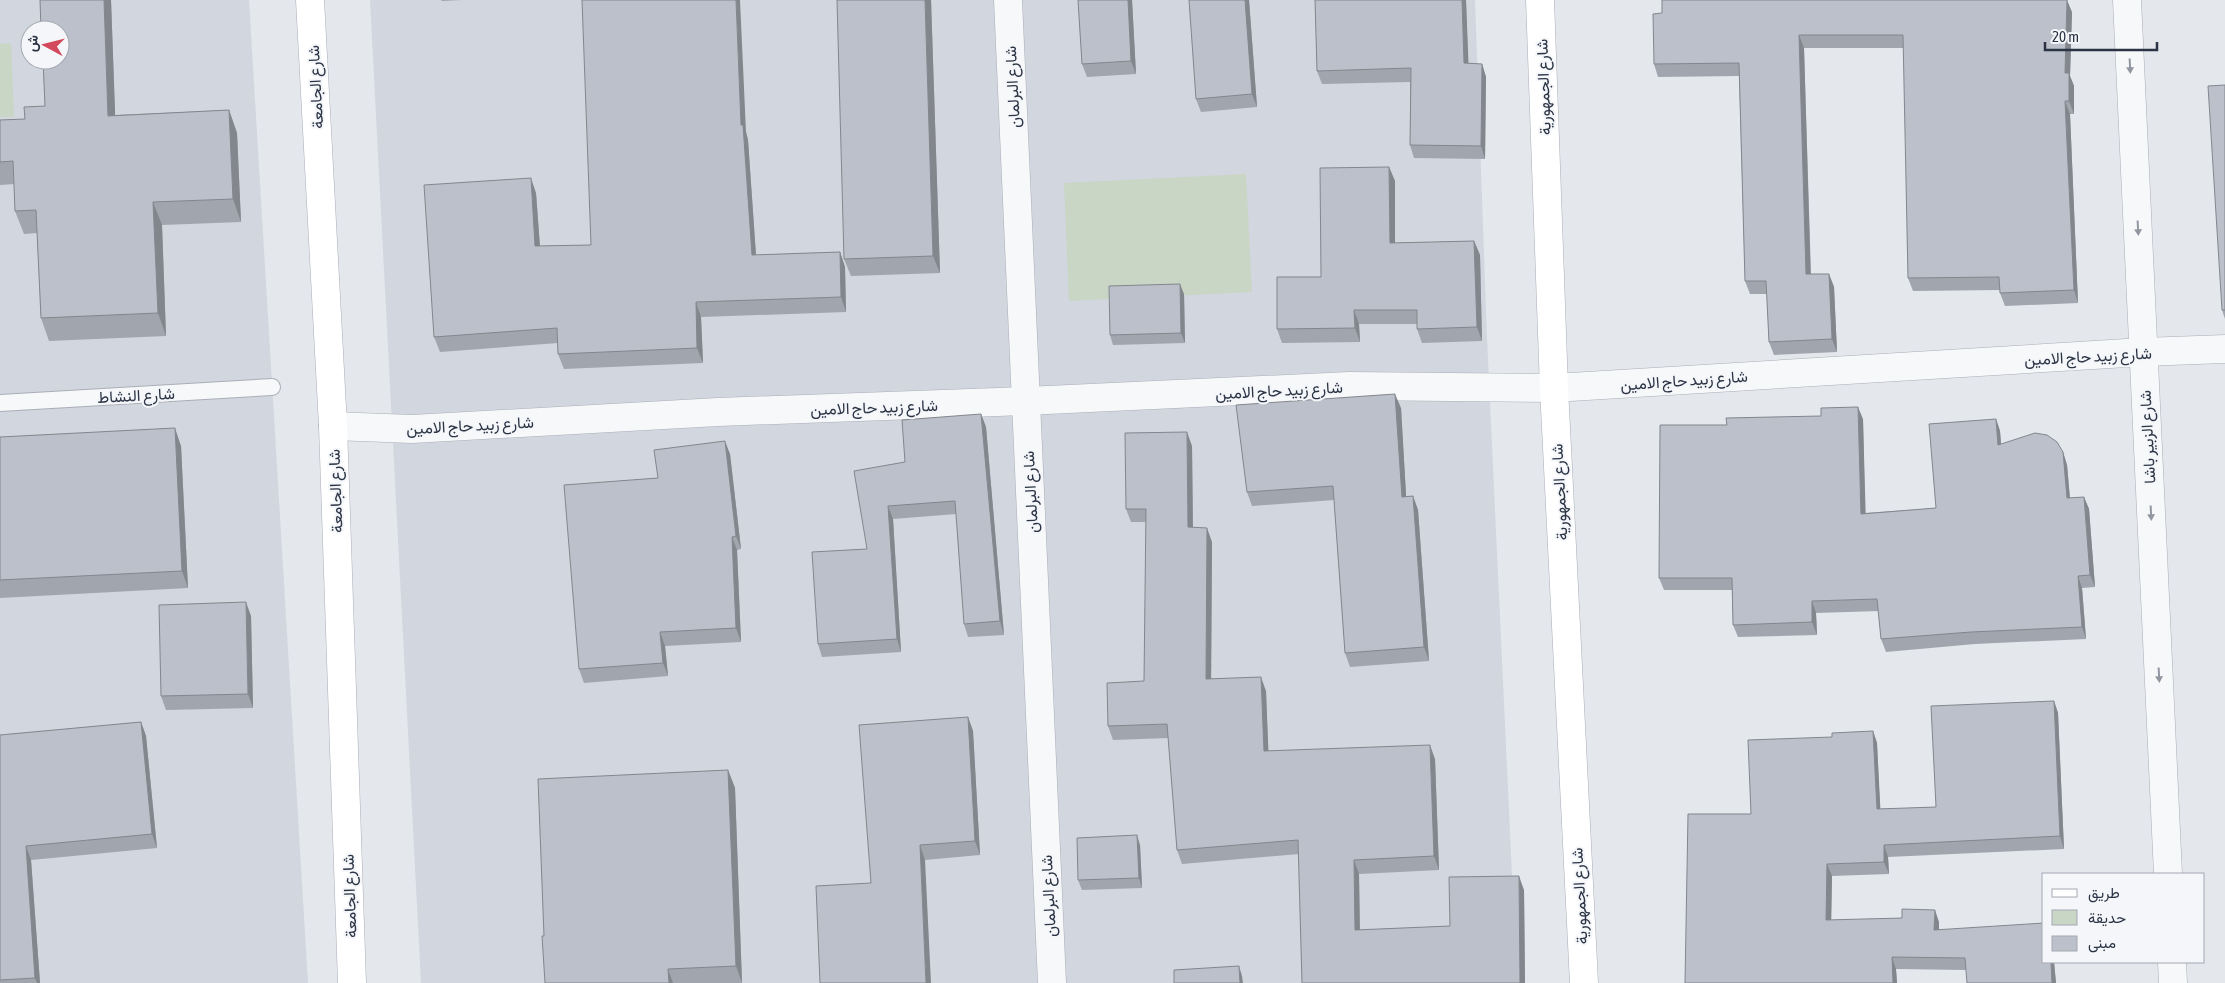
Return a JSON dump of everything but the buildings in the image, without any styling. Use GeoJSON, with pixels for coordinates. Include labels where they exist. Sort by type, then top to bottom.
{"type":"FeatureCollection","features":[{"type":"Feature","properties":{"kind":"main road","name":"شارع الجامعة"},"geometry":{"type":"LineString","coordinates":[[310,0],[332,426],[352,983]]}},
{"type":"Feature","properties":{"kind":"main road","name":"شارع الجمهورية"},"geometry":{"type":"LineString","coordinates":[[1540,0],[1554,388],[1584,983]]}},
{"type":"Feature","properties":{"kind":"street","name":"شارع البرلمان"},"geometry":{"type":"LineString","coordinates":[[1008,0],[1052,983]]}},
{"type":"Feature","properties":{"kind":"street","name":"شارع الزبير باشا"},"geometry":{"type":"LineString","coordinates":[[2126,0],[2168,873]]}},
{"type":"Feature","properties":{"kind":"street","name":"شارع زبيد حاج الامين"},"geometry":{"type":"LineString","coordinates":[[332,426],[412,429],[718,412],[1026,401],[1349,386],[1554,388],[2143,352],[2225,349]]}},
{"type":"Feature","properties":{"kind":"street"},"geometry":{"type":"LineString","coordinates":[[2172,963],[2173,983]]}},
{"type":"Feature","properties":{"kind":"lane","name":"شارع النشاط"},"geometry":{"type":"LineString","coordinates":[[0,403],[272,387]]}},
{"type":"Feature","properties":{"kind":"shaded area"},"geometry":{"type":"Polygon","coordinates":[[[0,0],[249,0],[308,983],[0,983],[0,0]]]}},
{"type":"Feature","properties":{"kind":"shaded area"},"geometry":{"type":"Polygon","coordinates":[[[370,0],[1475,0],[1487,338],[1517,983],[421,983],[370,0]]]}},
{"type":"Feature","properties":{"kind":"green space"},"geometry":{"type":"Polygon","coordinates":[[[11,43],[14,117],[0,117],[0,44],[11,43]]]}},
{"type":"Feature","properties":{"kind":"green space"},"geometry":{"type":"Polygon","coordinates":[[[1246,174],[1252,292],[1069,301],[1064,183],[1246,174]]]}}]}
